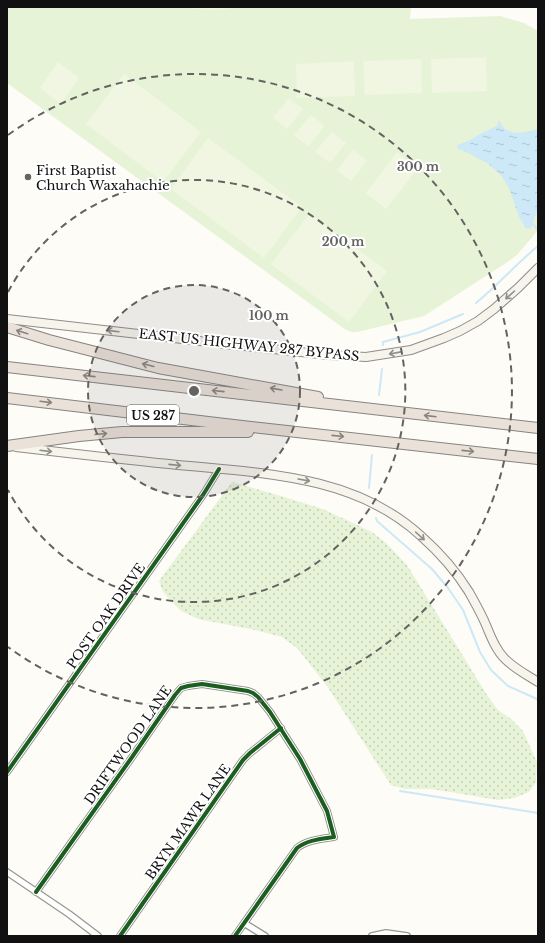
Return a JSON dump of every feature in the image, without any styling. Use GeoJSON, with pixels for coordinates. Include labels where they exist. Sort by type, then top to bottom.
{"type":"FeatureCollection","features":[{"type":"Feature","properties":{"kind":"highway"},"geometry":{"type":"LineString","coordinates":[[7,327],[49,340],[158,368],[322,397],[340,406]]}},
{"type":"Feature","properties":{"kind":"highway","name":"US 287"},"geometry":{"type":"LineString","coordinates":[[7,367],[538,428]]}},
{"type":"Feature","properties":{"kind":"highway","name":"US 287"},"geometry":{"type":"LineString","coordinates":[[7,398],[538,459]]}},
{"type":"Feature","properties":{"kind":"highway"},"geometry":{"type":"LineString","coordinates":[[7,446],[78,436],[122,432],[300,432]]}},
{"type":"Feature","properties":{"kind":"main road","name":"EAST US HIGHWAY 287 BYPASS"},"geometry":{"type":"LineString","coordinates":[[7,319],[329,355],[366,357],[411,350],[460,331],[478,321],[494,309],[538,268]]}},
{"type":"Feature","properties":{"kind":"main road"},"geometry":{"type":"LineString","coordinates":[[7,446],[260,473],[312,482],[338,489],[366,500],[405,523],[435,550],[462,581],[479,610],[496,648],[505,659],[518,670],[538,682]]}},
{"type":"Feature","properties":{"kind":"street","name":"POST OAK DRIVE"},"geometry":{"type":"LineString","coordinates":[[7,772],[203,496],[219,469]]}},
{"type":"Feature","properties":{"kind":"street","name":"DRIFTWOOD LANE"},"geometry":{"type":"LineString","coordinates":[[36,892],[181,688],[202,684],[248,690],[265,705],[300,759],[327,811],[334,837],[311,841],[302,844],[297,848],[244,923]]}},
{"type":"Feature","properties":{"kind":"street","name":"BRYN MAWR LANE"},"geometry":{"type":"LineString","coordinates":[[120,936],[243,760],[281,728]]}},
{"type":"Feature","properties":{"kind":"street"},"geometry":{"type":"LineString","coordinates":[[7,872],[98,936]]}},
{"type":"Feature","properties":{"kind":"street"},"geometry":{"type":"LineString","coordinates":[[234,936],[244,923],[265,936]]}},
{"type":"Feature","properties":{"kind":"street"},"geometry":{"type":"LineString","coordinates":[[372,936],[407,936]]}},
{"type":"Feature","properties":{"kind":"green space"},"geometry":{"type":"Polygon","coordinates":[[[7,7],[411,7],[410,19],[500,16],[524,23],[538,31],[538,230],[517,255],[424,316],[357,332],[346,330],[7,83],[7,7]]]}},
{"type":"Feature","properties":{"kind":"green space"},"geometry":{"type":"Polygon","coordinates":[[[184,7],[241,7],[212,10],[184,7]]]}},
{"type":"Feature","properties":{"kind":"green space"},"geometry":{"type":"Polygon","coordinates":[[[486,57],[487,91],[432,93],[431,59],[486,57]]]}},
{"type":"Feature","properties":{"kind":"green space"},"geometry":{"type":"Polygon","coordinates":[[[421,59],[422,93],[365,95],[363,61],[421,59]]]}},
{"type":"Feature","properties":{"kind":"green space"},"geometry":{"type":"Polygon","coordinates":[[[354,61],[355,96],[297,98],[296,64],[354,61]]]}},
{"type":"Feature","properties":{"kind":"green space"},"geometry":{"type":"Polygon","coordinates":[[[58,62],[79,78],[61,104],[40,88],[58,62]]]}},
{"type":"Feature","properties":{"kind":"green space"},"geometry":{"type":"Polygon","coordinates":[[[124,74],[201,132],[163,182],[86,124],[124,74]]]}},
{"type":"Feature","properties":{"kind":"green space"},"geometry":{"type":"Polygon","coordinates":[[[289,98],[303,109],[287,129],[273,118],[289,98]]]}},
{"type":"Feature","properties":{"kind":"green space"},"geometry":{"type":"Polygon","coordinates":[[[311,115],[325,126],[308,146],[294,135],[311,115]]]}},
{"type":"Feature","properties":{"kind":"green space"},"geometry":{"type":"Polygon","coordinates":[[[332,132],[346,143],[330,163],[315,152],[332,132]]]}},
{"type":"Feature","properties":{"kind":"green space"},"geometry":{"type":"Polygon","coordinates":[[[208,138],[302,207],[264,258],[171,189],[208,138]]]}},
{"type":"Feature","properties":{"kind":"green space"},"geometry":{"type":"Polygon","coordinates":[[[353,150],[367,161],[351,181],[337,170],[353,150]]]}},
{"type":"Feature","properties":{"kind":"green space"},"geometry":{"type":"Polygon","coordinates":[[[397,152],[418,168],[386,209],[366,193],[397,152]]]}},
{"type":"Feature","properties":{"kind":"green space"},"geometry":{"type":"Polygon","coordinates":[[[310,213],[387,271],[349,322],[271,264],[310,213]]]}},
{"type":"Feature","properties":{"kind":"green space"},"geometry":{"type":"Polygon","coordinates":[[[232,482],[323,509],[372,532],[386,543],[407,565],[487,695],[498,710],[511,719],[523,731],[537,762],[536,782],[529,792],[514,798],[498,800],[432,789],[405,789],[391,785],[327,686],[297,648],[282,637],[198,619],[181,611],[173,603],[163,592],[159,581],[232,482]]]}},
{"type":"Feature","properties":{"kind":"water"},"geometry":{"type":"Polygon","coordinates":[[[499,120],[504,128],[515,133],[538,129],[538,209],[531,228],[526,228],[519,217],[509,188],[501,175],[487,163],[457,148],[458,145],[497,126],[499,120]]]}},
{"type":"Feature","properties":{"kind":"waterway"},"geometry":{"type":"LineString","coordinates":[[531,222],[538,230]]}},
{"type":"Feature","properties":{"kind":"waterway"},"geometry":{"type":"LineString","coordinates":[[476,303],[538,246]]}},
{"type":"Feature","properties":{"kind":"waterway"},"geometry":{"type":"LineString","coordinates":[[383,345],[383,342],[420,332],[463,314]]}},
{"type":"Feature","properties":{"kind":"waterway"},"geometry":{"type":"LineString","coordinates":[[379,395],[382,369]]}},
{"type":"Feature","properties":{"kind":"waterway"},"geometry":{"type":"LineString","coordinates":[[369,488],[372,455]]}},
{"type":"Feature","properties":{"kind":"waterway"},"geometry":{"type":"LineString","coordinates":[[376,518],[377,521],[432,569],[448,588],[463,610],[480,652],[491,670],[508,686],[537,699],[538,701]]}},
{"type":"Feature","properties":{"kind":"waterway"},"geometry":{"type":"LineString","coordinates":[[400,791],[538,813]]}},
{"type":"Feature","properties":{"kind":"cycle path"},"geometry":{"type":"LineString","coordinates":[[7,772],[203,495],[219,469]]}},
{"type":"Feature","properties":{"kind":"cycle path"},"geometry":{"type":"LineString","coordinates":[[36,892],[181,688],[202,684],[248,691],[258,697],[270,712],[300,759],[327,811],[334,837],[319,839],[301,845],[297,848],[235,936]]}},
{"type":"Feature","properties":{"kind":"cycle path"},"geometry":{"type":"LineString","coordinates":[[120,936],[243,760],[281,728]]}},
{"type":"Feature","properties":{"kind":"place","name":"First Baptist Church Waxahachie"},"geometry":{"type":"Point","coordinates":[28,177]}}]}
